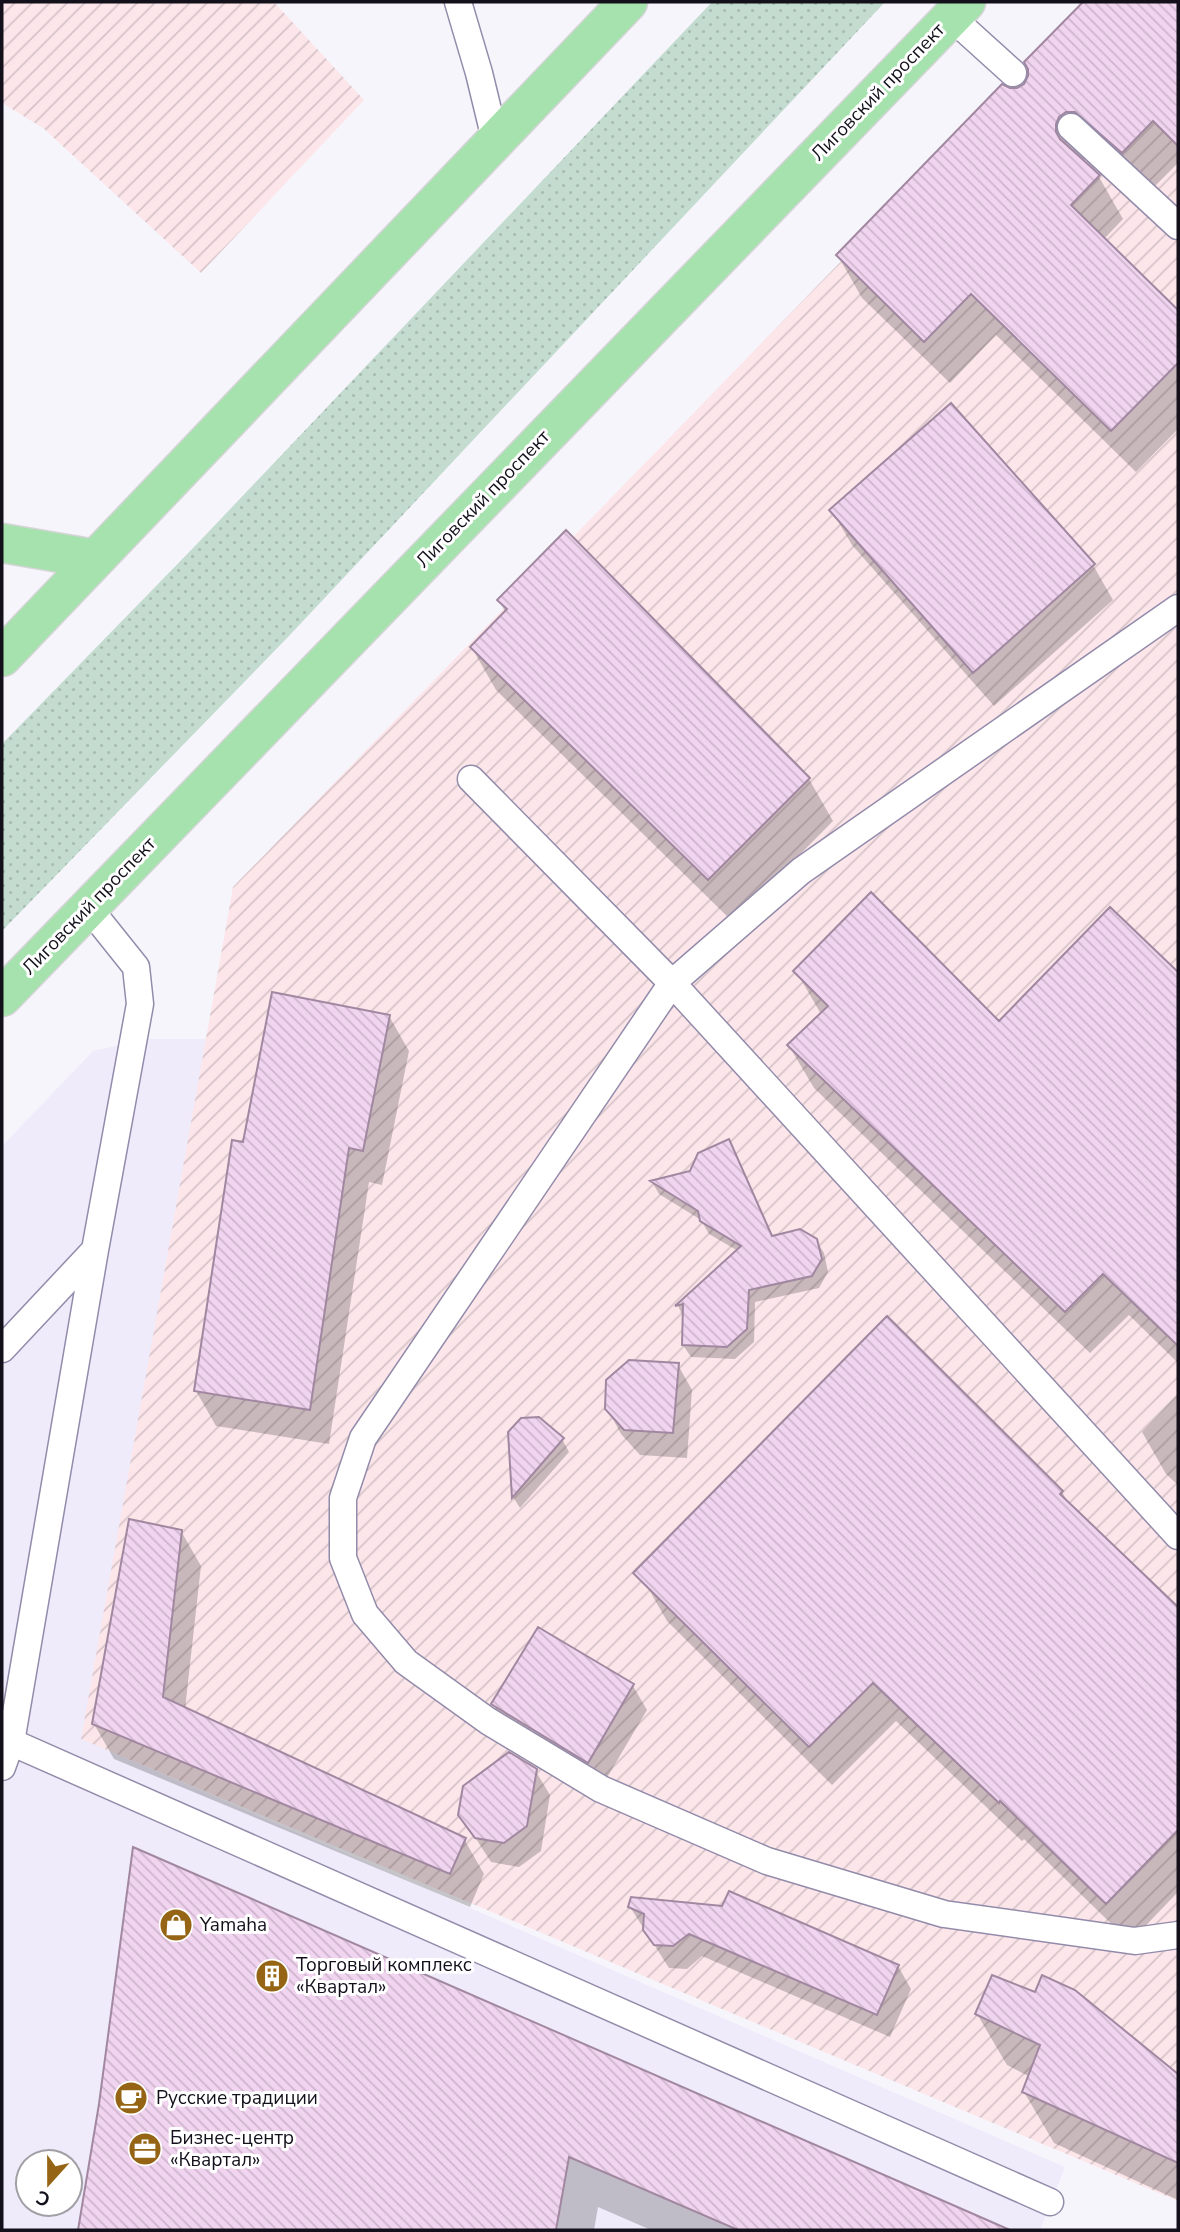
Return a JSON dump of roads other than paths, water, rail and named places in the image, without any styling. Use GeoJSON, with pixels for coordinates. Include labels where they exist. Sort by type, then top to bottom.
{"type":"FeatureCollection","features":[{"type":"Feature","properties":{"kind":"main road"},"geometry":{"type":"LineString","coordinates":[[2,656],[628,2]]}},
{"type":"Feature","properties":{"kind":"main road","name":"Лиговский проспект"},"geometry":{"type":"LineString","coordinates":[[2,997],[958,9]]}},
{"type":"Feature","properties":{"kind":"main road"},"geometry":{"type":"LineString","coordinates":[[2,543],[95,559]]}},
{"type":"Feature","properties":{"kind":"lane"},"geometry":{"type":"LineString","coordinates":[[458,2],[495,139]]}},
{"type":"Feature","properties":{"kind":"lane"},"geometry":{"type":"LineString","coordinates":[[958,9],[1013,74]]}},
{"type":"Feature","properties":{"kind":"lane"},"geometry":{"type":"LineString","coordinates":[[1071,127],[1178,226]]}},
{"type":"Feature","properties":{"kind":"lane"},"geometry":{"type":"LineString","coordinates":[[1178,608],[801,871],[672,983],[363,1438],[343,1498],[343,1558],[365,1614],[406,1662],[488,1721],[601,1789],[767,1861],[944,1914],[1135,1941],[1178,1935]]}},
{"type":"Feature","properties":{"kind":"lane"},"geometry":{"type":"LineString","coordinates":[[471,779],[672,983],[1178,1536]]}},
{"type":"Feature","properties":{"kind":"lane"},"geometry":{"type":"LineString","coordinates":[[2,1767],[11,1742],[140,1004],[136,967],[88,907]]}},
{"type":"Feature","properties":{"kind":"lane"},"geometry":{"type":"LineString","coordinates":[[2,1349],[95,1250]]}},
{"type":"Feature","properties":{"kind":"lane"},"geometry":{"type":"LineString","coordinates":[[11,1742],[1050,2202]]}},
{"type":"Feature","properties":{"kind":"place","name":"Yamaha"},"geometry":{"type":"Point","coordinates":[176,1925]}},
{"type":"Feature","properties":{"kind":"place","name":"Торговый комплекс «Квартал»"},"geometry":{"type":"Point","coordinates":[272,1976]}},
{"type":"Feature","properties":{"kind":"place","name":"Русские традиции"},"geometry":{"type":"Point","coordinates":[131,2098]}},
{"type":"Feature","properties":{"kind":"place","name":"Бизнес-центр «Квартал»"},"geometry":{"type":"Point","coordinates":[145,2149]}}]}
